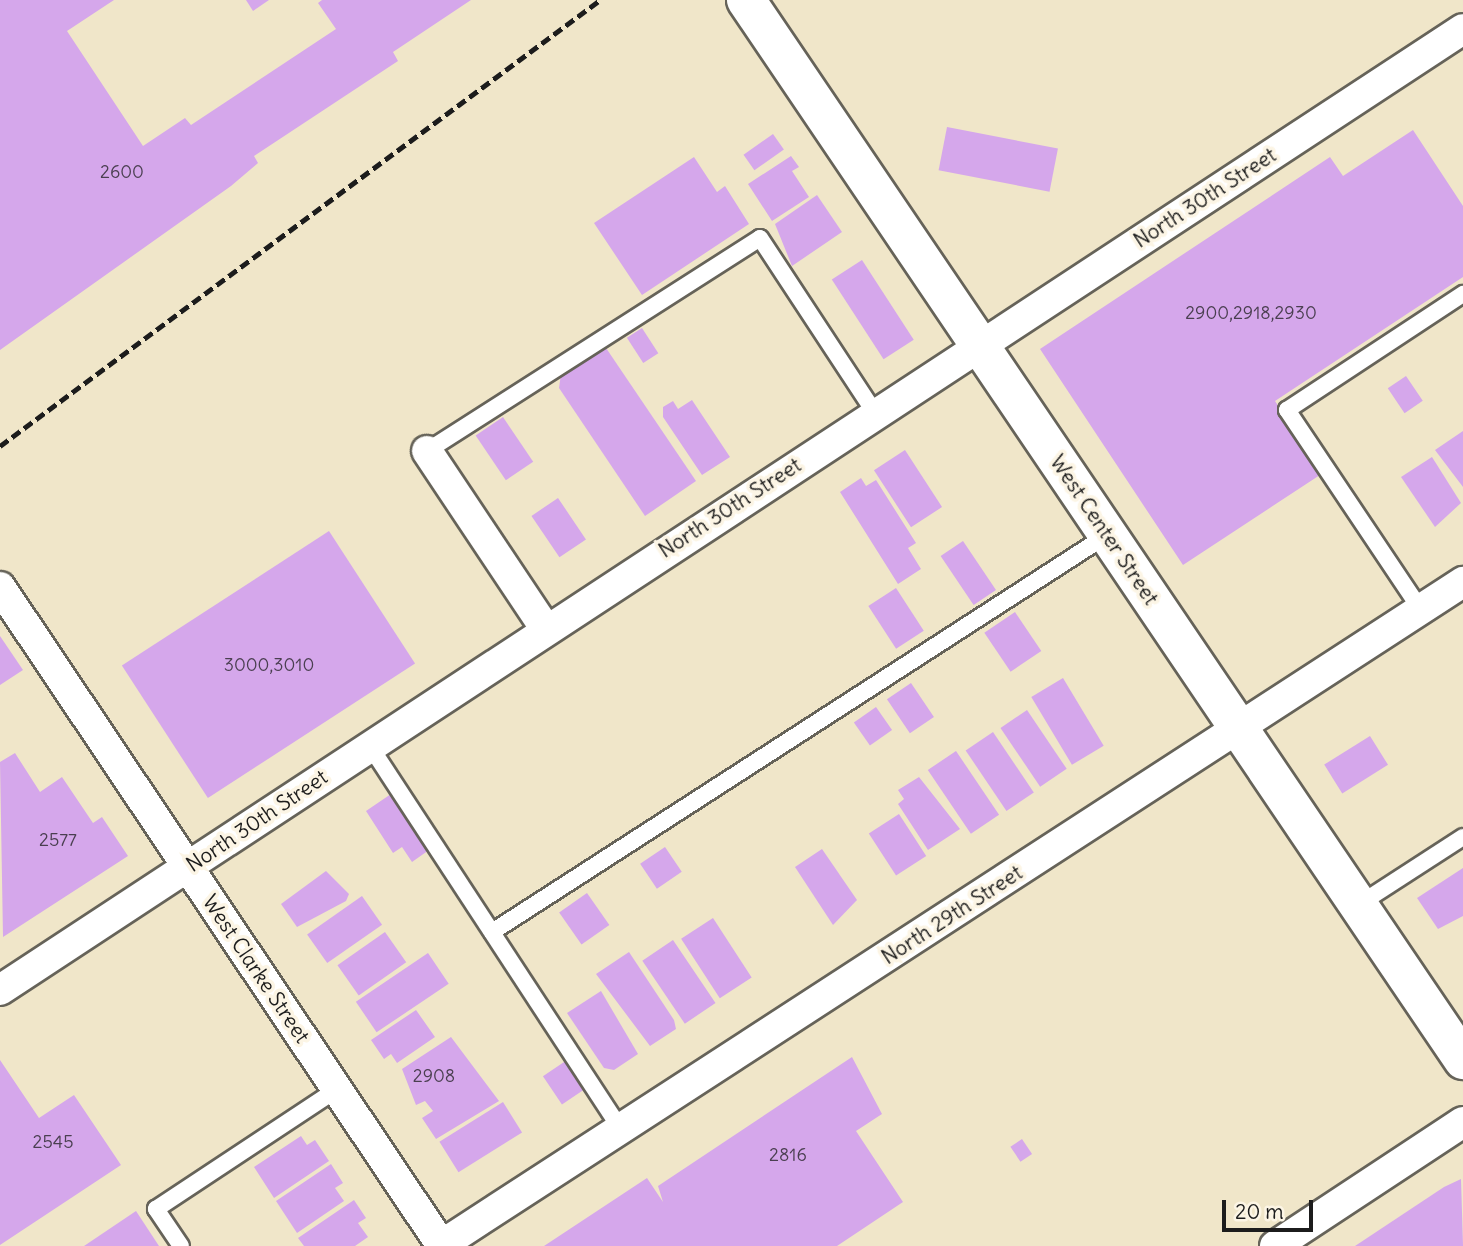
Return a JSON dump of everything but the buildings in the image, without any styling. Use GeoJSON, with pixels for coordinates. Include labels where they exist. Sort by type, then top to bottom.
{"type":"FeatureCollection","features":[{"type":"Feature","properties":{"kind":"street","name":"West Center Street"},"geometry":{"type":"LineString","coordinates":[[747,0],[1463,1060]]}},
{"type":"Feature","properties":{"kind":"street","name":"North 30th Street"},"geometry":{"type":"LineString","coordinates":[[0,990],[545,628],[1463,29]]}},
{"type":"Feature","properties":{"kind":"street"},"geometry":{"type":"LineString","coordinates":[[426,451],[545,628]]}},
{"type":"Feature","properties":{"kind":"street","name":"North 29th Street"},"geometry":{"type":"LineString","coordinates":[[441,1246],[1463,582]]}},
{"type":"Feature","properties":{"kind":"street","name":"West Clarke Street"},"geometry":{"type":"LineString","coordinates":[[0,587],[441,1246]]}},
{"type":"Feature","properties":{"kind":"street"},"geometry":{"type":"LineString","coordinates":[[1280,1244],[1463,1122]]}},
{"type":"Feature","properties":{"kind":"lane"},"geometry":{"type":"LineString","coordinates":[[426,451],[760,238],[875,413]]}},
{"type":"Feature","properties":{"kind":"lane"},"geometry":{"type":"LineString","coordinates":[[1421,610],[1287,410],[1463,294]]}},
{"type":"Feature","properties":{"kind":"lane"},"geometry":{"type":"LineString","coordinates":[[492,932],[1107,535]]}},
{"type":"Feature","properties":{"kind":"lane"},"geometry":{"type":"LineString","coordinates":[[370,746],[621,1129]]}},
{"type":"Feature","properties":{"kind":"lane"},"geometry":{"type":"LineString","coordinates":[[1358,905],[1463,837]]}},
{"type":"Feature","properties":{"kind":"lane"},"geometry":{"type":"LineString","coordinates":[[181,1246],[156,1209],[337,1089]]}},
{"type":"Feature","properties":{"kind":"railway"},"geometry":{"type":"LineString","coordinates":[[0,446],[600,0]]}}]}
